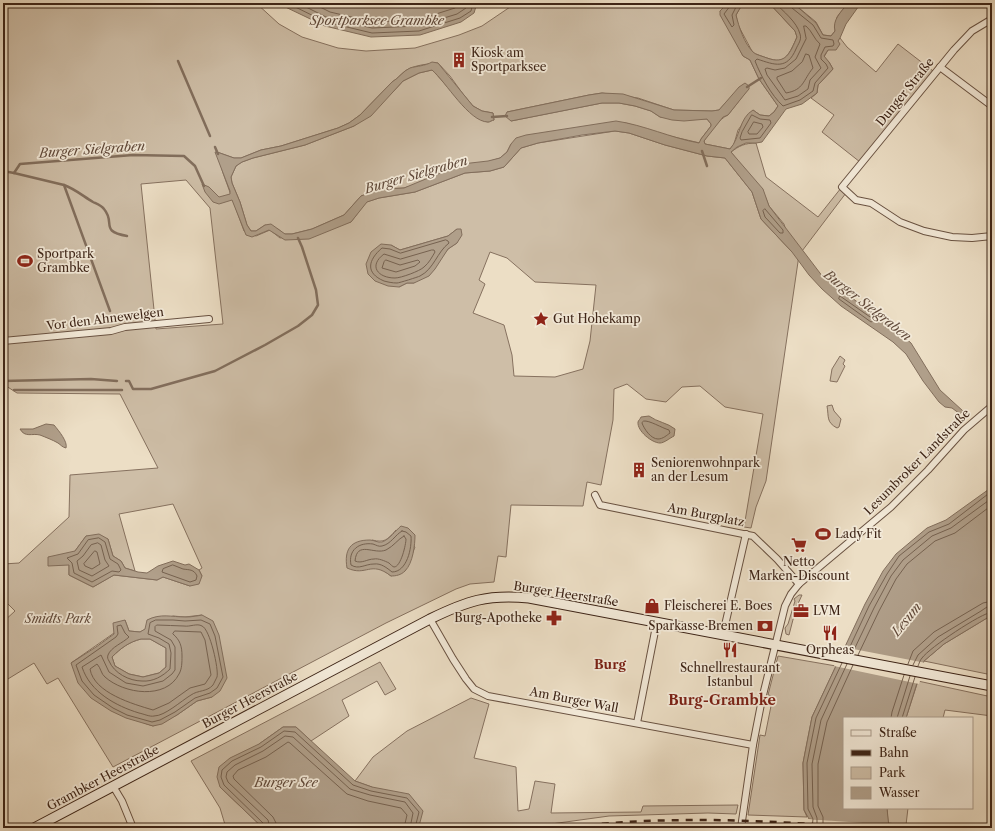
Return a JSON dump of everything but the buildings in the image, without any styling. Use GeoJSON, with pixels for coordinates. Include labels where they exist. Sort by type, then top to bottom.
{"type":"FeatureCollection","features":[{"type":"Feature","properties":{"kind":"main road","name":"Burger Heerstraße"},"geometry":{"type":"LineString","coordinates":[[184,748],[430,619],[450,609],[482,598],[512,596],[529,598],[992,686]]}},
{"type":"Feature","properties":{"kind":"main road","name":"Grambker Heerstraße"},"geometry":{"type":"LineString","coordinates":[[37,828],[184,748]]}},
{"type":"Feature","properties":{"kind":"street","name":"Dunger Straße"},"geometry":{"type":"LineString","coordinates":[[992,19],[972,32],[940,67],[842,187],[856,200],[871,203],[900,222],[924,231],[952,237],[972,238],[992,236]]}},
{"type":"Feature","properties":{"kind":"street"},"geometry":{"type":"LineString","coordinates":[[940,67],[992,106]]}},
{"type":"Feature","properties":{"kind":"street","name":"Vor den Ahnewelgen"},"geometry":{"type":"LineString","coordinates":[[3,341],[111,331],[126,327],[210,319]]}},
{"type":"Feature","properties":{"kind":"street","name":"Lesumbroker Landstraße"},"geometry":{"type":"LineString","coordinates":[[741,828],[753,745],[762,699],[785,606],[791,594],[799,584],[891,507],[928,470],[964,430],[992,406]]}},
{"type":"Feature","properties":{"kind":"street","name":"Am Burgplatz"},"geometry":{"type":"LineString","coordinates":[[595,495],[600,505],[753,536],[799,584]]}},
{"type":"Feature","properties":{"kind":"street"},"geometry":{"type":"LineString","coordinates":[[723,634],[746,534]]}},
{"type":"Feature","properties":{"kind":"street","name":"Am Burger Wall"},"geometry":{"type":"LineString","coordinates":[[430,619],[466,679],[474,689],[488,696],[753,745]]}},
{"type":"Feature","properties":{"kind":"street"},"geometry":{"type":"LineString","coordinates":[[637,723],[657,622]]}},
{"type":"Feature","properties":{"kind":"street"},"geometry":{"type":"LineString","coordinates":[[113,786],[122,801],[133,828]]}},
{"type":"Feature","properties":{"kind":"green space","name":"Smidts Park"},"geometry":{"type":"Polygon","coordinates":[[[3,3],[256,3],[279,24],[302,37],[338,48],[366,51],[415,48],[459,35],[482,26],[510,7],[513,3],[715,3],[715,5],[728,3],[720,11],[743,56],[750,60],[759,79],[778,106],[769,116],[760,115],[753,110],[738,130],[734,144],[730,149],[705,144],[704,141],[718,122],[728,115],[749,88],[728,100],[719,110],[712,111],[674,110],[638,98],[602,93],[507,112],[511,121],[602,103],[619,103],[651,111],[660,117],[707,119],[711,126],[701,139],[700,143],[661,134],[626,123],[511,144],[507,152],[500,158],[404,188],[385,189],[361,196],[344,215],[312,229],[292,234],[284,234],[278,229],[265,225],[256,231],[251,231],[247,225],[232,183],[231,177],[236,166],[253,158],[305,145],[354,126],[393,92],[403,81],[419,73],[432,70],[459,100],[475,115],[488,122],[494,120],[493,113],[482,111],[473,106],[438,63],[416,66],[405,71],[392,82],[360,115],[349,123],[338,128],[281,146],[261,150],[241,158],[234,158],[217,152],[244,231],[256,236],[270,230],[280,238],[351,222],[366,202],[379,198],[415,192],[465,173],[490,171],[504,167],[521,148],[538,143],[615,131],[629,133],[665,145],[707,156],[725,158],[752,192],[761,219],[792,252],[784,224],[769,206],[765,196],[731,152],[742,145],[756,143],[766,177],[818,217],[841,188],[846,193],[799,255],[766,481],[756,507],[751,528],[744,527],[763,414],[725,407],[700,386],[682,387],[666,402],[646,399],[627,384],[614,389],[613,420],[601,485],[587,482],[583,506],[511,505],[506,557],[498,556],[494,582],[470,584],[456,589],[386,623],[113,767],[58,678],[47,684],[34,663],[3,682],[3,622],[15,611],[3,599],[3,564],[19,563],[69,517],[70,475],[158,468],[120,394],[17,393],[3,384],[3,3]],[[186,180],[141,184],[156,329],[223,324],[210,208],[186,180]],[[457,229],[448,236],[400,250],[391,245],[399,287],[407,283],[414,283],[442,257],[448,249],[457,243],[457,229]],[[490,252],[479,280],[485,284],[473,313],[504,325],[512,355],[514,376],[555,377],[583,369],[590,341],[596,285],[535,282],[507,258],[490,252]],[[173,504],[119,514],[135,571],[125,568],[121,561],[113,556],[108,539],[86,536],[75,551],[69,565],[69,575],[93,587],[114,575],[157,580],[163,577],[190,586],[202,576],[199,570],[202,568],[173,504]],[[396,530],[383,541],[372,540],[374,567],[383,570],[391,576],[405,571],[415,547],[396,530]],[[202,615],[185,617],[173,616],[140,632],[129,631],[125,620],[114,633],[71,663],[144,723],[153,726],[177,715],[197,701],[212,697],[202,615]]]}},
{"type":"Feature","properties":{"kind":"green space"},"geometry":{"type":"Polygon","coordinates":[[[743,3],[769,3],[795,31],[797,37],[789,54],[785,58],[776,60],[753,53],[738,25],[736,15],[743,3]]]}},
{"type":"Feature","properties":{"kind":"green space"},"geometry":{"type":"Polygon","coordinates":[[[793,3],[848,3],[837,17],[835,31],[831,36],[823,35],[816,22],[793,3]]]}},
{"type":"Feature","properties":{"kind":"green space"},"geometry":{"type":"Polygon","coordinates":[[[840,38],[847,47],[876,72],[898,44],[933,71],[860,162],[822,132],[834,115],[811,98],[817,93],[818,85],[833,69],[824,57],[828,50],[840,38]]]}},
{"type":"Feature","properties":{"kind":"green space"},"geometry":{"type":"Polygon","coordinates":[[[840,356],[845,360],[843,364],[845,366],[837,382],[830,381],[832,369],[840,356]]]}},
{"type":"Feature","properties":{"kind":"green space"},"geometry":{"type":"Polygon","coordinates":[[[832,405],[834,411],[841,419],[839,427],[837,428],[831,424],[829,419],[827,406],[832,405]]]}},
{"type":"Feature","properties":{"kind":"green space"},"geometry":{"type":"Polygon","coordinates":[[[799,595],[802,595],[796,608],[789,635],[786,634],[785,628],[788,624],[795,601],[794,599],[799,595]]]}},
{"type":"Feature","properties":{"kind":"green space"},"geometry":{"type":"Polygon","coordinates":[[[992,615],[992,675],[924,661],[944,644],[992,615]]]}},
{"type":"Feature","properties":{"kind":"green space"},"geometry":{"type":"Polygon","coordinates":[[[141,639],[150,639],[166,648],[166,667],[159,673],[143,677],[129,674],[115,666],[112,657],[125,646],[141,639]]]}},
{"type":"Feature","properties":{"kind":"green space"},"geometry":{"type":"Polygon","coordinates":[[[778,656],[836,666],[812,717],[803,763],[804,810],[807,817],[748,815],[760,735],[765,736],[773,696],[768,695],[778,656]]]}},
{"type":"Feature","properties":{"kind":"green space"},"geometry":{"type":"Polygon","coordinates":[[[380,662],[396,689],[385,695],[377,681],[342,700],[349,716],[311,741],[296,727],[283,727],[259,744],[220,787],[263,828],[226,828],[220,808],[191,761],[380,662]]]}},
{"type":"Feature","properties":{"kind":"green space"},"geometry":{"type":"Polygon","coordinates":[[[918,681],[992,697],[992,716],[945,710],[943,717],[906,717],[918,681]]]}},
{"type":"Feature","properties":{"kind":"green space"},"geometry":{"type":"Polygon","coordinates":[[[471,698],[489,704],[474,758],[516,767],[518,811],[529,809],[535,781],[555,784],[551,813],[641,812],[643,806],[738,805],[736,814],[708,813],[609,816],[522,828],[417,828],[419,826],[372,787],[355,781],[373,757],[407,731],[471,698]]]}},
{"type":"Feature","properties":{"kind":"green space"},"geometry":{"type":"Polygon","coordinates":[[[887,809],[908,809],[906,825],[888,823],[887,809]]]}},
{"type":"Feature","properties":{"kind":"water","name":"Sportparksee Grambke"},"geometry":{"type":"Polygon","coordinates":[[[277,3],[477,3],[474,13],[461,22],[420,35],[371,37],[325,26],[277,3]]]}},
{"type":"Feature","properties":{"kind":"water"},"geometry":{"type":"Polygon","coordinates":[[[728,3],[743,3],[736,15],[744,40],[753,52],[757,55],[773,60],[779,60],[783,59],[789,53],[797,37],[795,31],[769,3],[793,3],[816,23],[823,35],[831,36],[835,31],[834,27],[836,20],[848,3],[861,3],[846,24],[838,41],[840,44],[836,50],[828,50],[824,56],[833,69],[818,85],[817,93],[802,104],[786,109],[762,142],[746,143],[737,147],[731,152],[763,189],[769,206],[823,277],[896,330],[911,343],[940,390],[963,411],[960,414],[952,408],[945,407],[939,402],[923,381],[906,354],[893,342],[841,306],[809,275],[792,252],[761,219],[752,192],[725,158],[707,156],[665,145],[629,133],[615,131],[538,143],[521,148],[504,167],[490,171],[465,173],[415,192],[379,198],[367,202],[351,222],[309,239],[285,240],[269,230],[252,237],[246,235],[232,200],[219,204],[213,202],[205,192],[202,184],[209,187],[219,197],[230,194],[215,152],[234,158],[241,158],[261,150],[281,146],[338,128],[349,123],[360,115],[392,82],[405,71],[410,68],[432,62],[438,63],[473,106],[482,111],[493,113],[494,120],[488,122],[473,116],[432,70],[419,73],[403,81],[371,116],[354,126],[305,145],[253,158],[236,166],[231,177],[232,183],[247,225],[251,231],[256,231],[265,225],[271,224],[285,234],[292,234],[312,229],[344,215],[361,196],[385,189],[404,188],[462,164],[500,158],[507,152],[516,138],[526,135],[616,121],[637,125],[699,143],[711,126],[707,119],[684,121],[672,120],[660,117],[651,111],[619,103],[602,103],[511,121],[505,116],[507,112],[589,95],[602,93],[623,94],[674,110],[712,111],[719,110],[739,87],[745,83],[749,86],[749,89],[728,115],[723,117],[704,141],[705,144],[730,149],[736,139],[742,123],[748,114],[753,110],[760,115],[769,116],[778,106],[759,79],[750,60],[743,56],[720,15],[720,11],[728,3]]]}},
{"type":"Feature","properties":{"kind":"water"},"geometry":{"type":"Polygon","coordinates":[[[457,229],[461,229],[462,235],[457,243],[448,249],[429,276],[414,283],[407,283],[399,287],[388,286],[375,281],[368,274],[366,264],[371,252],[381,244],[391,245],[400,250],[448,236],[457,229]]]}},
{"type":"Feature","properties":{"kind":"water"},"geometry":{"type":"Polygon","coordinates":[[[649,416],[675,429],[674,436],[660,443],[653,441],[642,433],[638,422],[641,417],[649,416]]]}},
{"type":"Feature","properties":{"kind":"water"},"geometry":{"type":"Polygon","coordinates":[[[46,424],[54,425],[61,433],[66,448],[40,435],[29,435],[24,433],[20,429],[33,429],[46,424]]]}},
{"type":"Feature","properties":{"kind":"water","name":"Lesum"},"geometry":{"type":"Polygon","coordinates":[[[992,487],[992,615],[944,644],[924,661],[906,717],[843,717],[843,809],[887,809],[889,828],[809,819],[804,810],[803,763],[812,717],[865,604],[883,571],[896,554],[927,528],[946,520],[992,487]]]}},
{"type":"Feature","properties":{"kind":"water"},"geometry":{"type":"Polygon","coordinates":[[[401,526],[408,528],[415,535],[412,559],[408,568],[403,572],[398,575],[391,576],[378,569],[359,571],[347,568],[346,562],[348,551],[353,544],[363,540],[379,542],[385,541],[401,526]]]}},
{"type":"Feature","properties":{"kind":"water"},"geometry":{"type":"Polygon","coordinates":[[[99,534],[108,539],[113,556],[121,561],[125,568],[147,573],[158,566],[173,561],[185,565],[189,564],[199,570],[202,576],[199,584],[190,586],[163,577],[157,580],[114,575],[93,587],[69,575],[69,565],[48,566],[48,557],[75,551],[86,536],[99,534]]]}},
{"type":"Feature","properties":{"kind":"water"},"geometry":{"type":"Polygon","coordinates":[[[202,615],[213,621],[219,635],[227,678],[220,691],[212,697],[197,701],[162,724],[153,726],[126,718],[111,711],[91,698],[78,683],[71,663],[114,634],[113,623],[125,620],[129,631],[140,632],[145,629],[147,620],[152,618],[162,616],[192,617],[202,615]],[[150,639],[137,640],[122,648],[112,657],[115,666],[129,674],[143,677],[159,673],[166,667],[166,648],[150,639]]]}},
{"type":"Feature","properties":{"kind":"water","name":"Burger See"},"geometry":{"type":"Polygon","coordinates":[[[283,727],[296,727],[355,781],[372,787],[409,794],[423,811],[419,826],[417,828],[263,828],[220,787],[217,777],[219,767],[230,758],[259,744],[283,727]]]}},
{"type":"Feature","properties":{"kind":"pier"},"geometry":{"type":"Polygon","coordinates":[[[843,647],[926,663],[919,684],[834,666],[843,647]]]}},
{"type":"Feature","properties":{"kind":"pier"},"geometry":{"type":"Polygon","coordinates":[[[808,819],[890,825],[891,828],[808,828],[808,819]]]}},
{"type":"Feature","properties":{"kind":"waterway"},"geometry":{"type":"LineString","coordinates":[[178,61],[210,136]]}},
{"type":"Feature","properties":{"kind":"waterway"},"geometry":{"type":"LineString","coordinates":[[747,87],[761,78]]}},
{"type":"Feature","properties":{"kind":"waterway"},"geometry":{"type":"LineString","coordinates":[[492,117],[507,116]]}},
{"type":"Feature","properties":{"kind":"waterway"},"geometry":{"type":"LineString","coordinates":[[215,147],[218,154]]}},
{"type":"Feature","properties":{"kind":"waterway"},"geometry":{"type":"LineString","coordinates":[[702,151],[707,166]]}},
{"type":"Feature","properties":{"kind":"waterway","name":"Burger Sielgraben"},"geometry":{"type":"LineString","coordinates":[[3,171],[14,173],[20,164],[133,155],[184,156],[195,166],[204,186]]}},
{"type":"Feature","properties":{"kind":"waterway"},"geometry":{"type":"LineString","coordinates":[[14,173],[64,185],[110,311]]}},
{"type":"Feature","properties":{"kind":"waterway"},"geometry":{"type":"LineString","coordinates":[[64,185],[102,207],[109,218],[110,226],[113,232],[127,236]]}},
{"type":"Feature","properties":{"kind":"waterway"},"geometry":{"type":"LineString","coordinates":[[126,381],[129,381],[133,389],[151,389],[215,371],[298,326],[312,315],[318,305],[316,290],[298,238]]}},
{"type":"Feature","properties":{"kind":"waterway"},"geometry":{"type":"LineString","coordinates":[[3,381],[91,379],[117,381]]}},
{"type":"Feature","properties":{"kind":"waterway"},"geometry":{"type":"LineString","coordinates":[[14,390],[122,390]]}},
{"type":"Feature","properties":{"kind":"railway"},"geometry":{"type":"LineString","coordinates":[[560,828],[638,821],[676,820],[753,821],[869,828]]}},
{"type":"Feature","properties":{"kind":"railway"},"geometry":{"type":"LineString","coordinates":[[629,828],[756,828]]}},
{"type":"Feature","properties":{"kind":"place","name":"Kiosk am Sportparksee"},"geometry":{"type":"Point","coordinates":[459,60]}},
{"type":"Feature","properties":{"kind":"place","name":"Sportpark Grambke"},"geometry":{"type":"Point","coordinates":[25,261]}},
{"type":"Feature","properties":{"kind":"place","name":"Gut Hohekamp"},"geometry":{"type":"Point","coordinates":[541,319]}},
{"type":"Feature","properties":{"kind":"place","name":"Seniorenwohnpark an der Lesum"},"geometry":{"type":"Point","coordinates":[639,470]}},
{"type":"Feature","properties":{"kind":"place","name":"Lady Fit"},"geometry":{"type":"Point","coordinates":[823,534]}},
{"type":"Feature","properties":{"kind":"place","name":"Netto Marken-Discount"},"geometry":{"type":"Point","coordinates":[799,545]}},
{"type":"Feature","properties":{"kind":"place","name":"Fleischerei E. Boes"},"geometry":{"type":"Point","coordinates":[652,606]}},
{"type":"Feature","properties":{"kind":"place","name":"LVM"},"geometry":{"type":"Point","coordinates":[801,611]}},
{"type":"Feature","properties":{"kind":"place","name":"Burg-Apotheke"},"geometry":{"type":"Point","coordinates":[554,618]}},
{"type":"Feature","properties":{"kind":"place","name":"Sparkasse Bremen"},"geometry":{"type":"Point","coordinates":[765,626]}},
{"type":"Feature","properties":{"kind":"place","name":"Orpheas"},"geometry":{"type":"Point","coordinates":[830,633]}},
{"type":"Feature","properties":{"kind":"place","name":"Schnellrestaurant Istanbul"},"geometry":{"type":"Point","coordinates":[730,650]}},
{"type":"Feature","properties":{"kind":"district","name":"Burg"},"geometry":{"type":"Point","coordinates":[610,664]}},
{"type":"Feature","properties":{"kind":"district","name":"Burg-Grambke"},"geometry":{"type":"Point","coordinates":[722,700]}}]}
